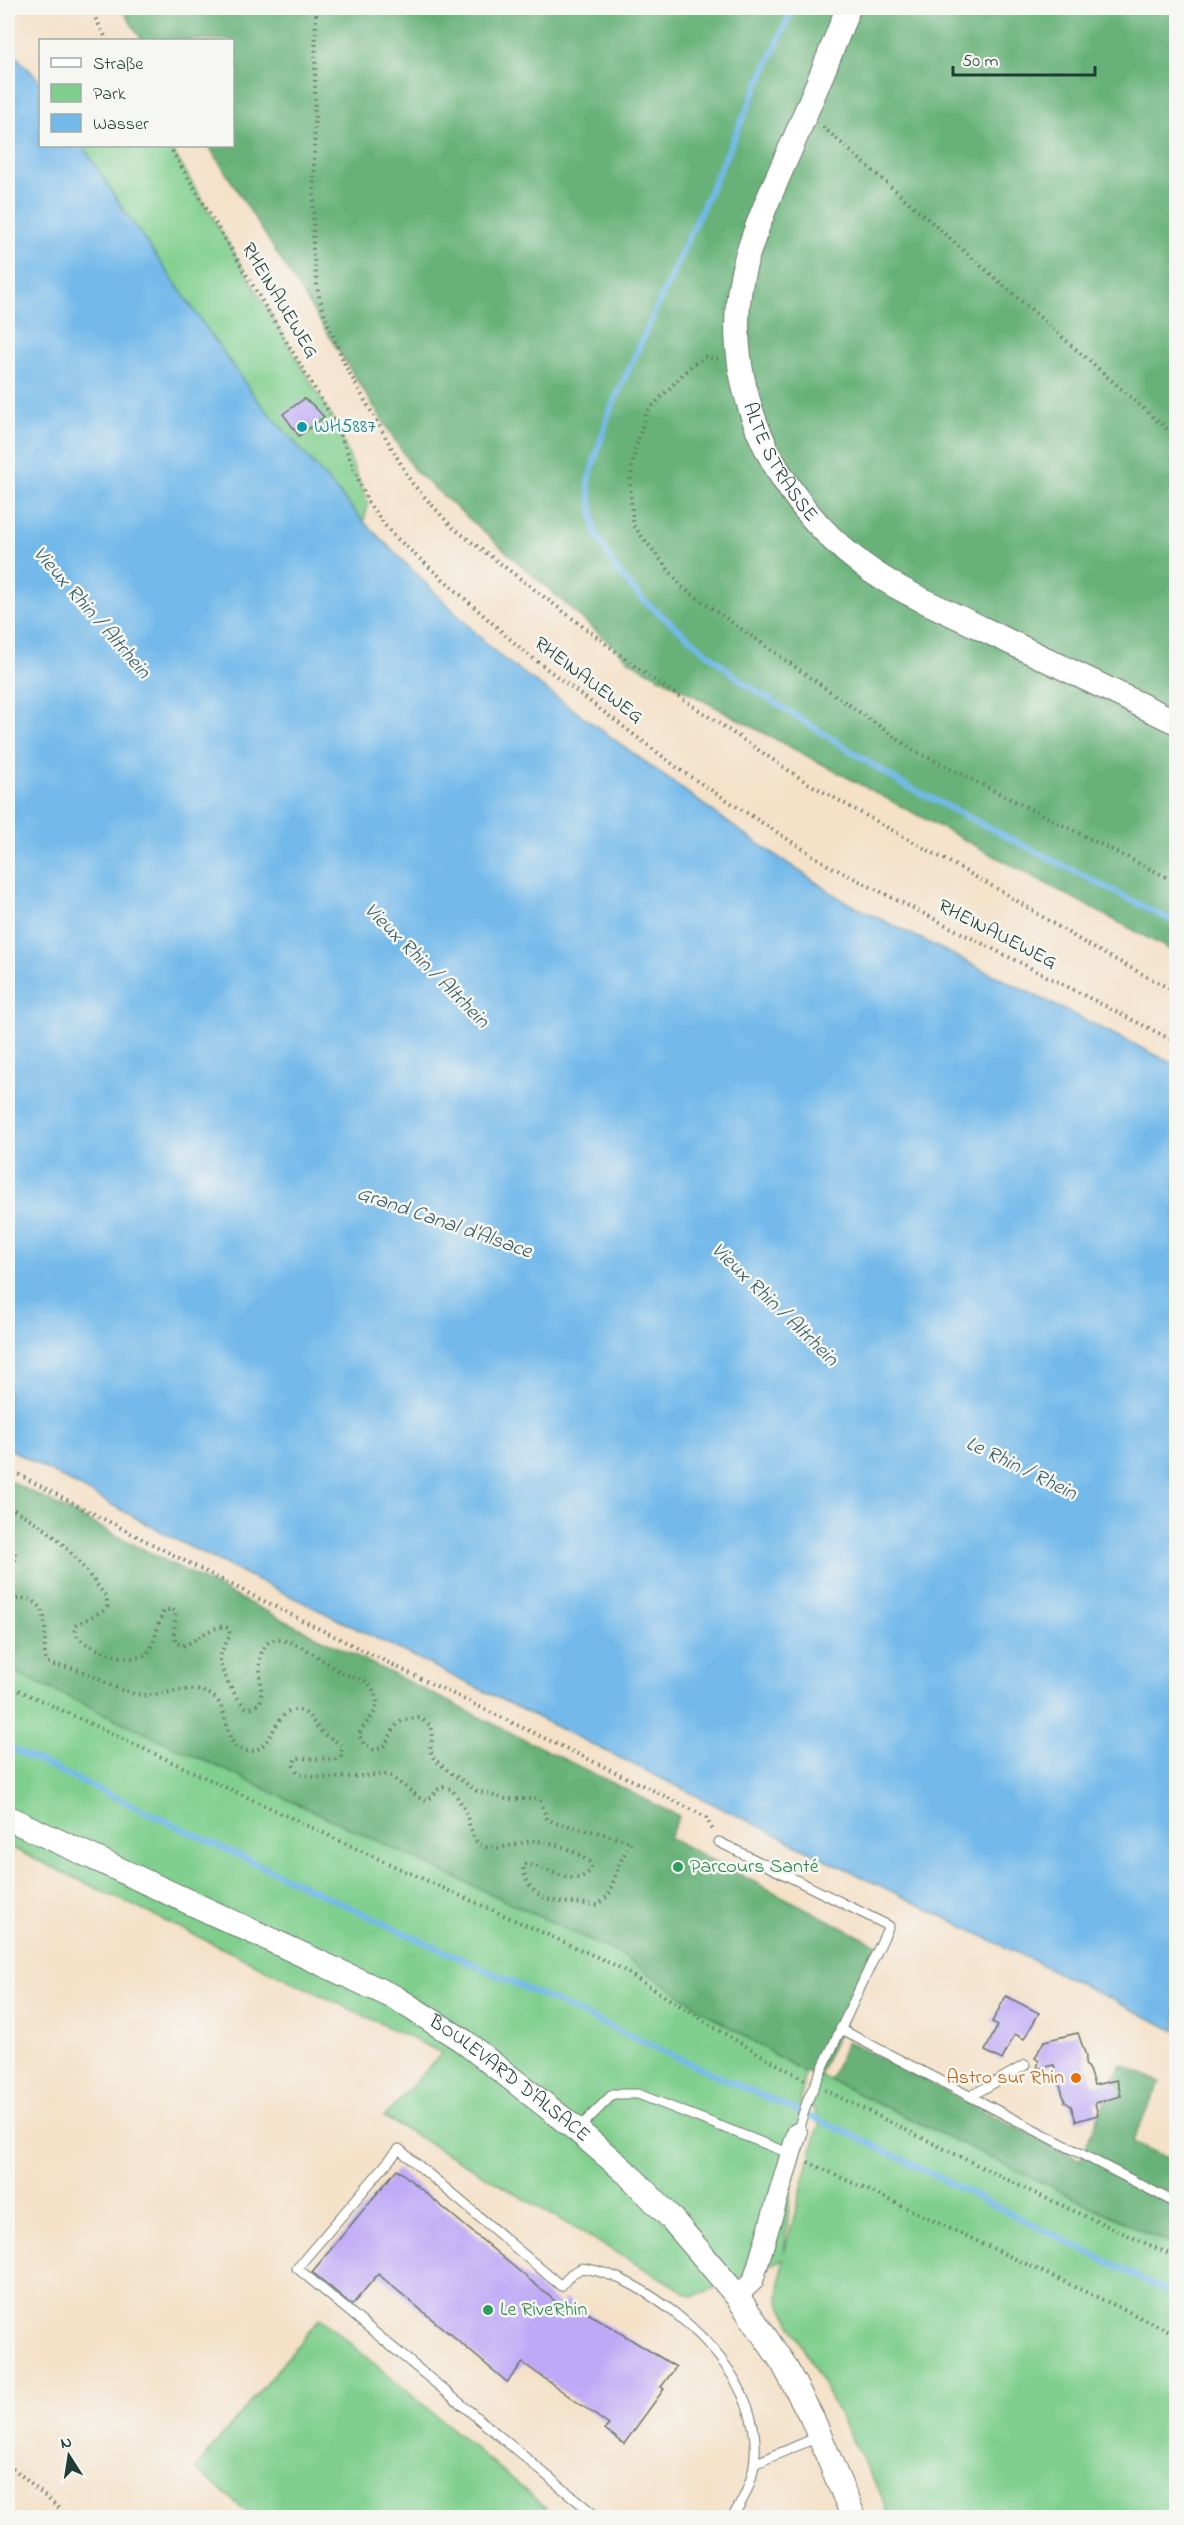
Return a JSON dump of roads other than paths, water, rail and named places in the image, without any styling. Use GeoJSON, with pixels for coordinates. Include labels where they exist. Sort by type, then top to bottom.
{"type":"FeatureCollection","features":[{"type":"Feature","properties":{"kind":"street","name":"ALTE STRASSE"},"geometry":{"type":"LineString","coordinates":[[848,8],[765,205],[746,262],[739,302],[740,360],[745,391],[758,432],[776,468],[798,503],[863,564],[906,591],[1176,722]]}},
{"type":"Feature","properties":{"kind":"street","name":"BOULEVARD D'ALSACE"},"geometry":{"type":"LineString","coordinates":[[8,1818],[396,1998],[462,2040],[577,2130],[627,2174],[671,2218],[737,2296],[783,2363],[820,2436],[854,2517]]}},
{"type":"Feature","properties":{"kind":"street"},"geometry":{"type":"LineString","coordinates":[[737,2296],[753,2281],[772,2195],[791,2154],[796,2133]]}},
{"type":"Feature","properties":{"kind":"lane"},"geometry":{"type":"LineString","coordinates":[[719,1842],[889,1926],[814,2085],[796,2133]]}},
{"type":"Feature","properties":{"kind":"lane"},"geometry":{"type":"LineString","coordinates":[[840,2029],[1176,2203]]}},
{"type":"Feature","properties":{"kind":"lane"},"geometry":{"type":"LineString","coordinates":[[971,2096],[1025,2065]]}},
{"type":"Feature","properties":{"kind":"lane"},"geometry":{"type":"LineString","coordinates":[[577,2130],[613,2094],[638,2094],[791,2154]]}},
{"type":"Feature","properties":{"kind":"lane"},"geometry":{"type":"LineString","coordinates":[[598,2517],[297,2268],[399,2149],[561,2286],[571,2274],[582,2268],[616,2276],[655,2298],[699,2333],[729,2369],[740,2387],[754,2434],[754,2464],[748,2491],[731,2517]]}},
{"type":"Feature","properties":{"kind":"lane"},"geometry":{"type":"LineString","coordinates":[[754,2464],[820,2436]]}},
{"type":"Feature","properties":{"kind":"water"},"geometry":{"type":"Polygon","coordinates":[[[8,48],[39,80],[39,147],[84,147],[121,206],[254,396],[364,522],[497,654],[744,834],[844,901],[1176,1065],[1176,2031],[180,1542],[8,1448],[8,48]]]}},
{"type":"Feature","properties":{"kind":"waterway"},"geometry":{"type":"LineString","coordinates":[[793,8],[609,413],[588,482],[596,534],[617,571],[643,600],[744,683],[901,783],[1176,923]]}},
{"type":"Feature","properties":{"kind":"waterway"},"geometry":{"type":"LineString","coordinates":[[8,1747],[398,1930],[857,2137],[1176,2296]]}},
{"type":"Feature","properties":{"kind":"place","name":"WH5887"},"geometry":{"type":"Point","coordinates":[302,427]}},
{"type":"Feature","properties":{"kind":"place","name":"Parcours Santé"},"geometry":{"type":"Point","coordinates":[678,1867]}},
{"type":"Feature","properties":{"kind":"place","name":"Astro sur Rhin"},"geometry":{"type":"Point","coordinates":[1076,2078]}},
{"type":"Feature","properties":{"kind":"place","name":"Le RiveRhin"},"geometry":{"type":"Point","coordinates":[488,2310]}},
{"type":"Feature","properties":{"kind":"water label","name":"Vieux Rhin / Altrhein"},"geometry":{"type":"Point","coordinates":[91,613]}},
{"type":"Feature","properties":{"kind":"water label","name":"Vieux Rhin / Altrhein"},"geometry":{"type":"Point","coordinates":[426,966]}},
{"type":"Feature","properties":{"kind":"water label","name":"Grand Canal d'Alsace"},"geometry":{"type":"Point","coordinates":[444,1223]}},
{"type":"Feature","properties":{"kind":"water label","name":"Vieux Rhin / Altrhein"},"geometry":{"type":"Point","coordinates":[774,1305]}},
{"type":"Feature","properties":{"kind":"water label","name":"Le Rhin / Rhein"},"geometry":{"type":"Point","coordinates":[1021,1469]}}]}
